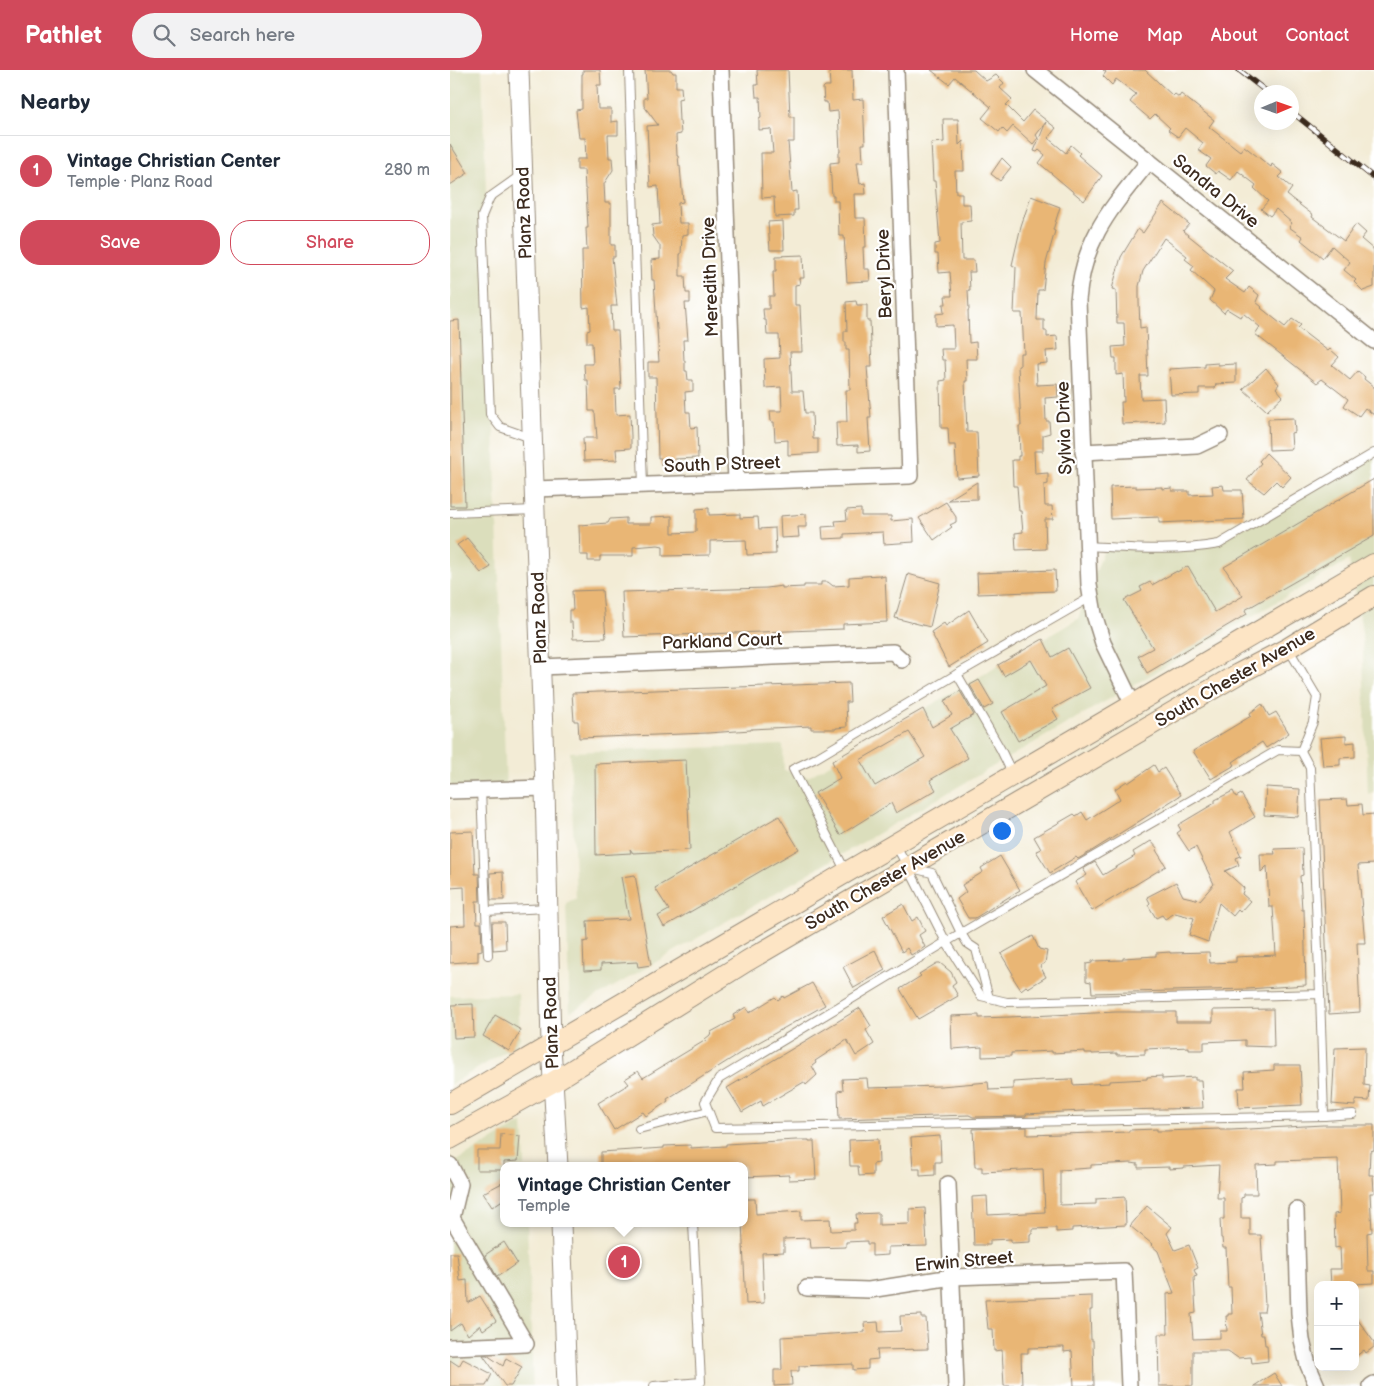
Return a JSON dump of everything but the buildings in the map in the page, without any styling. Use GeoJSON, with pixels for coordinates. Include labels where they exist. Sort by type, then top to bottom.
{"type":"FeatureCollection","features":[{"type":"Feature","properties":{"kind":"main road","name":"South Chester Avenue"},"geometry":{"type":"LineString","coordinates":[[450,1104],[1374,564]]}},
{"type":"Feature","properties":{"kind":"main road","name":"South Chester Avenue"},"geometry":{"type":"LineString","coordinates":[[450,1139],[553,1082],[747,961],[908,866],[1238,674],[1288,648],[1374,596]]}},
{"type":"Feature","properties":{"kind":"street","name":"Planz Road"},"geometry":{"type":"LineString","coordinates":[[519,70],[545,788],[550,1045],[558,1162]]}},
{"type":"Feature","properties":{"kind":"street","name":"Meredith Drive"},"geometry":{"type":"LineString","coordinates":[[722,70],[736,482]]}},
{"type":"Feature","properties":{"kind":"street","name":"Beryl Drive"},"geometry":{"type":"LineString","coordinates":[[896,70],[910,476]]}},
{"type":"Feature","properties":{"kind":"street","name":"Sandra Drive"},"geometry":{"type":"LineString","coordinates":[[1035,70],[1374,341]]}},
{"type":"Feature","properties":{"kind":"street","name":"Sylvia Drive"},"geometry":{"type":"LineString","coordinates":[[1133,704],[1103,642],[1091,597],[1087,546],[1078,300],[1086,255],[1096,232],[1107,214],[1149,161]]}},
{"type":"Feature","properties":{"kind":"street"},"geometry":{"type":"LineString","coordinates":[[1083,452],[1197,446],[1220,435]]}},
{"type":"Feature","properties":{"kind":"street","name":"South P Street"},"geometry":{"type":"LineString","coordinates":[[534,490],[910,476]]}},
{"type":"Feature","properties":{"kind":"street","name":"Parkland Court"},"geometry":{"type":"LineString","coordinates":[[541,667],[893,652],[902,660]]}},
{"type":"Feature","properties":{"kind":"street"},"geometry":{"type":"LineString","coordinates":[[450,791],[545,788]]}},
{"type":"Feature","properties":{"kind":"street"},"geometry":{"type":"LineString","coordinates":[[450,1165],[460,1184],[451,1218],[526,1344],[450,1347]]}},
{"type":"Feature","properties":{"kind":"street"},"geometry":{"type":"LineString","coordinates":[[948,1184],[956,1386]]}},
{"type":"Feature","properties":{"kind":"street"},"geometry":{"type":"LineString","coordinates":[[1296,1210],[1299,1314],[1302,1340],[1308,1365],[1317,1386]]}},
{"type":"Feature","properties":{"kind":"street"},"geometry":{"type":"LineString","coordinates":[[561,1227],[567,1386]]}},
{"type":"Feature","properties":{"kind":"street","name":"Erwin Street"},"geometry":{"type":"LineString","coordinates":[[807,1288],[869,1290],[952,1277],[1124,1271],[1128,1386]]}},
{"type":"Feature","properties":{"kind":"lane"},"geometry":{"type":"LineString","coordinates":[[629,70],[644,486]]}},
{"type":"Feature","properties":{"kind":"lane"},"geometry":{"type":"LineString","coordinates":[[523,174],[490,197],[482,216],[490,414],[500,427],[532,438]]}},
{"type":"Feature","properties":{"kind":"lane"},"geometry":{"type":"LineString","coordinates":[[1087,546],[1197,548],[1218,544],[1374,453]]}},
{"type":"Feature","properties":{"kind":"lane"},"geometry":{"type":"LineString","coordinates":[[450,514],[535,510]]}},
{"type":"Feature","properties":{"kind":"lane"},"geometry":{"type":"LineString","coordinates":[[846,872],[793,770],[1091,597]]}},
{"type":"Feature","properties":{"kind":"lane"},"geometry":{"type":"LineString","coordinates":[[1288,648],[1317,697],[1313,722],[1301,751]]}},
{"type":"Feature","properties":{"kind":"lane"},"geometry":{"type":"LineString","coordinates":[[957,674],[1001,750],[1013,775]]}},
{"type":"Feature","properties":{"kind":"lane"},"geometry":{"type":"LineString","coordinates":[[1301,751],[1278,750],[961,933],[719,1079],[705,1102],[715,1128],[1353,1114]]}},
{"type":"Feature","properties":{"kind":"lane"},"geometry":{"type":"LineString","coordinates":[[1301,751],[1310,768],[1324,1116]]}},
{"type":"Feature","properties":{"kind":"lane"},"geometry":{"type":"LineString","coordinates":[[481,790],[488,955]]}},
{"type":"Feature","properties":{"kind":"lane"},"geometry":{"type":"LineString","coordinates":[[895,844],[946,942],[981,996],[1006,1002],[1320,994]]}},
{"type":"Feature","properties":{"kind":"lane"},"geometry":{"type":"LineString","coordinates":[[908,866],[932,873],[961,933],[967,943],[976,949],[989,998]]}},
{"type":"Feature","properties":{"kind":"lane"},"geometry":{"type":"LineString","coordinates":[[486,911],[548,908]]}},
{"type":"Feature","properties":{"kind":"lane"},"geometry":{"type":"LineString","coordinates":[[639,1129],[708,1111]]}},
{"type":"Feature","properties":{"kind":"lane"},"geometry":{"type":"LineString","coordinates":[[654,1386],[701,1382],[693,1227]]}},
{"type":"Feature","properties":{"kind":"shaded area"},"geometry":{"type":"Polygon","coordinates":[[[450,70],[482,70],[506,789],[450,791],[450,70]]]}},
{"type":"Feature","properties":{"kind":"shaded area"},"geometry":{"type":"Polygon","coordinates":[[[1374,451],[1374,791],[1368,795],[1362,630],[1349,560],[570,1012],[566,903],[576,898],[570,752],[783,745],[784,770],[808,777],[1078,619],[1105,547],[1216,544],[1374,451]]]}},
{"type":"Feature","properties":{"kind":"shaded area"},"geometry":{"type":"Polygon","coordinates":[[[518,994],[520,1038],[515,1046],[450,1085],[450,996],[518,994]]]}},
{"type":"Feature","properties":{"kind":"shaded area"},"geometry":{"type":"Polygon","coordinates":[[[523,1122],[525,1162],[500,1162],[500,1227],[527,1227],[533,1386],[450,1386],[450,1165],[523,1122]]]}},
{"type":"Feature","properties":{"kind":"railway"},"geometry":{"type":"LineString","coordinates":[[1239,70],[1258,85]]}},
{"type":"Feature","properties":{"kind":"railway"},"geometry":{"type":"LineString","coordinates":[[1299,118],[1374,178]]}},
{"type":"Feature","properties":{"kind":"place","name":"Vintage Christian Center"},"geometry":{"type":"Point","coordinates":[624,1262]}}]}
